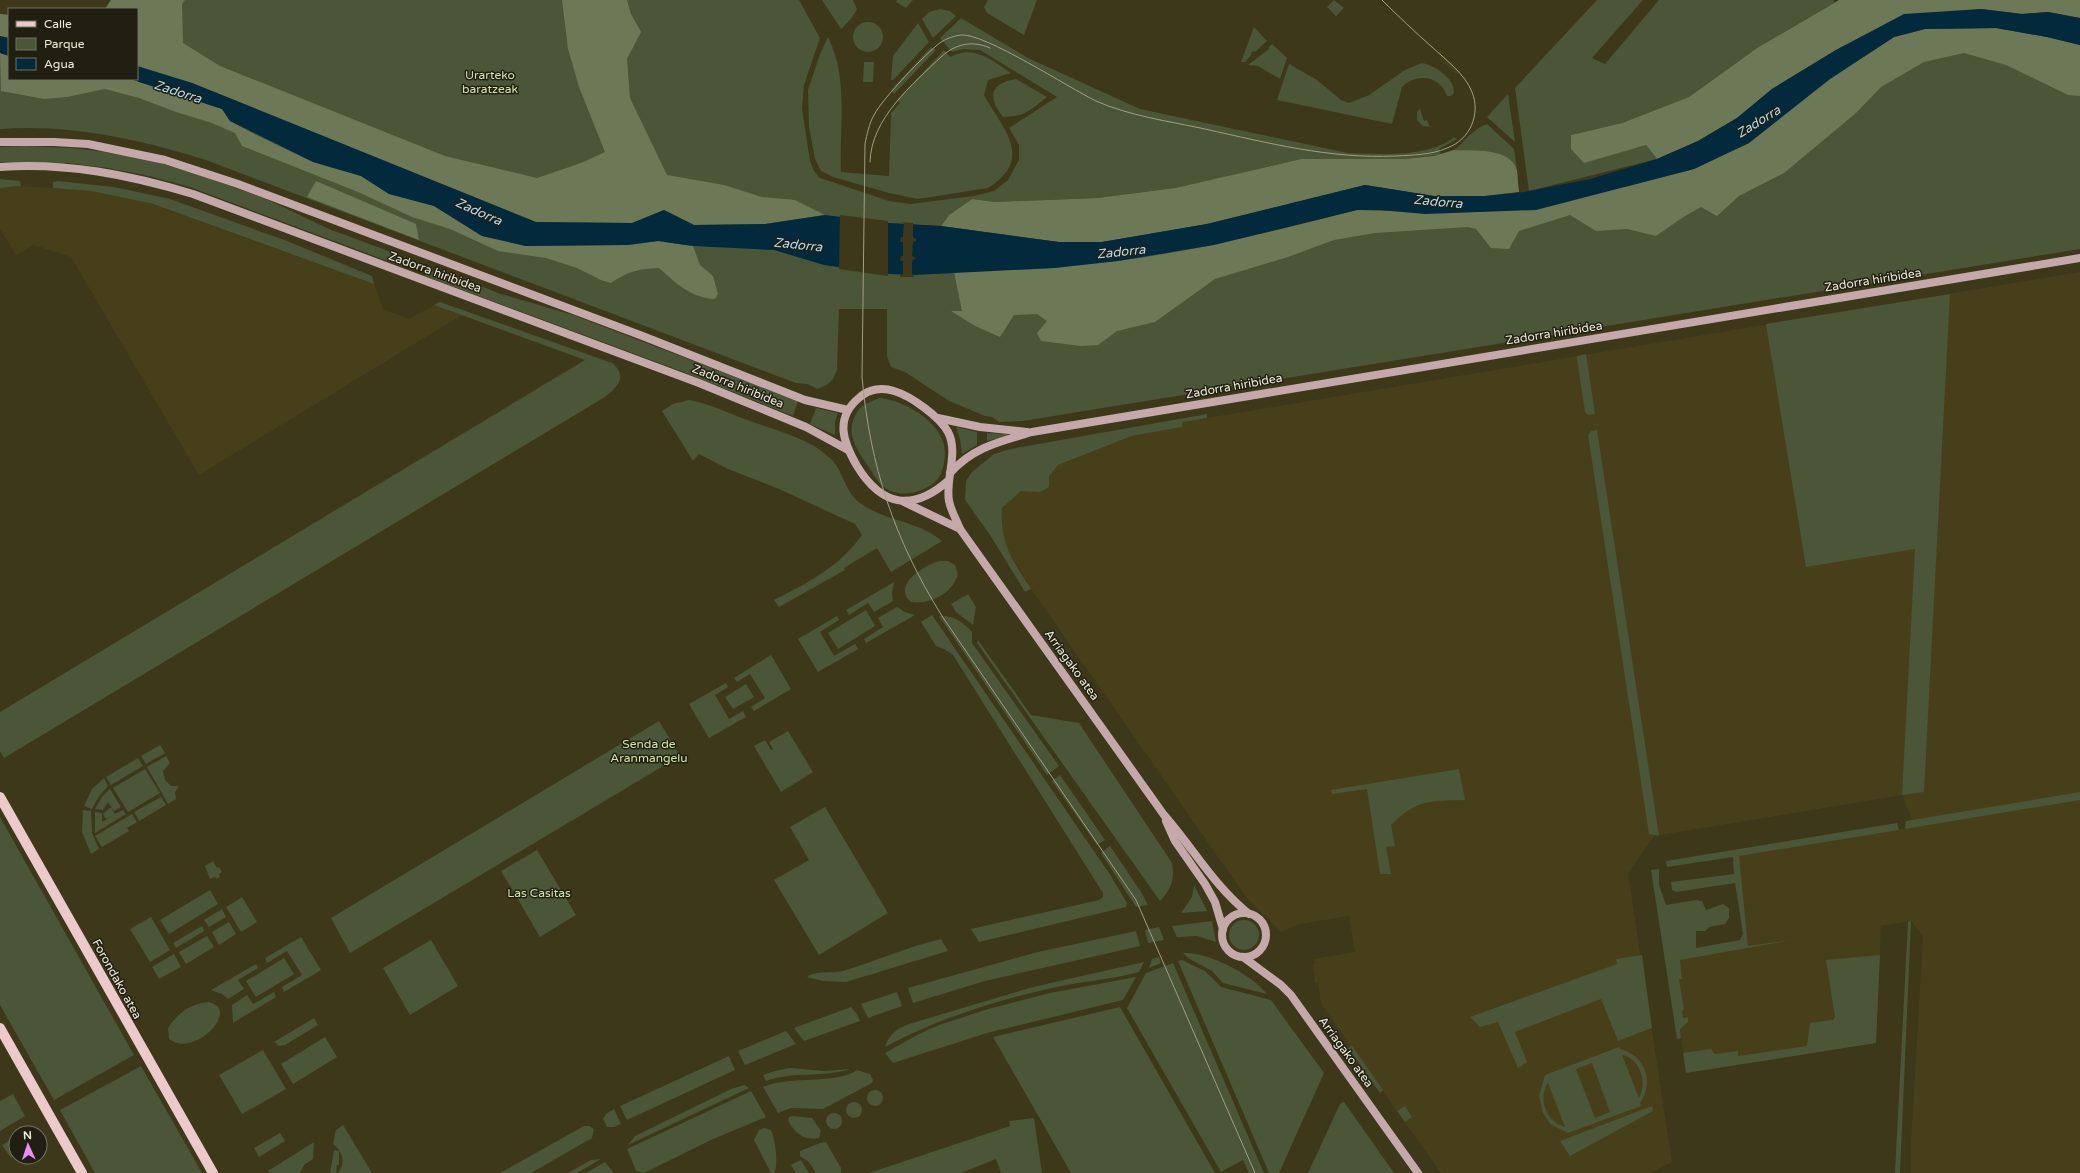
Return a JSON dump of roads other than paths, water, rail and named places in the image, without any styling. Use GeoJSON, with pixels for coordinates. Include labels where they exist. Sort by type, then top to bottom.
{"type":"FeatureCollection","features":[{"type":"Feature","properties":{"kind":"main road","name":"Zadorra hiribidea"},"geometry":{"type":"LineString","coordinates":[[0,142],[54,142],[88,144],[165,160],[238,184],[640,335],[805,400],[848,410]]}},
{"type":"Feature","properties":{"kind":"main road","name":"Zadorra hiribidea"},"geometry":{"type":"LineString","coordinates":[[0,167],[76,168],[152,182],[193,194],[699,383],[806,427],[848,450]]}},
{"type":"Feature","properties":{"kind":"main road","name":"Zadorra hiribidea"},"geometry":{"type":"LineString","coordinates":[[1032,432],[980,427],[938,418],[900,393],[892,390],[868,391],[856,399],[848,410],[843,429],[848,450],[866,480],[884,496],[910,501],[934,494],[966,457],[974,452],[1032,432],[2080,258]]}},
{"type":"Feature","properties":{"kind":"main road","name":"Zadorra hiribidea"},"geometry":{"type":"LineString","coordinates":[[938,418],[949,434],[951,442],[952,459],[950,477]]}},
{"type":"Feature","properties":{"kind":"main road","name":"Arriagako atea"},"geometry":{"type":"LineString","coordinates":[[950,477],[949,501],[960,530],[1164,815],[1185,838],[1211,877],[1233,901],[1249,914]]}},
{"type":"Feature","properties":{"kind":"main road","name":"Arriagako atea"},"geometry":{"type":"LineString","coordinates":[[900,500],[960,530]]}},
{"type":"Feature","properties":{"kind":"main road","name":"Forondako atea"},"geometry":{"type":"LineString","coordinates":[[0,797],[212,1173]]}},
{"type":"Feature","properties":{"kind":"main road","name":"Arriagako atea"},"geometry":{"type":"LineString","coordinates":[[1164,815],[1175,841],[1205,884],[1215,902],[1223,929]]}},
{"type":"Feature","properties":{"kind":"main road"},"geometry":{"type":"LineString","coordinates":[[1238,914],[1249,914],[1262,922],[1266,935],[1265,942],[1256,954],[1243,957],[1232,954],[1227,949],[1222,936],[1223,929],[1231,917],[1238,914]]}},
{"type":"Feature","properties":{"kind":"main road","name":"Arriagako atea"},"geometry":{"type":"LineString","coordinates":[[1243,957],[1281,985],[1291,995],[1418,1173]]}},
{"type":"Feature","properties":{"kind":"main road"},"geometry":{"type":"LineString","coordinates":[[0,1028],[82,1173]]}},
{"type":"Feature","properties":{"kind":"water","name":"Zadorra"},"geometry":{"type":"Polygon","coordinates":[[[1981,9],[2022,14],[2048,12],[2080,18],[2080,45],[2047,37],[1996,28],[1925,29],[1894,37],[1830,79],[1749,143],[1694,169],[1536,210],[1425,214],[1381,210],[1357,210],[1214,245],[1118,261],[1055,268],[914,275],[888,274],[824,265],[774,250],[693,246],[658,241],[628,245],[526,246],[482,236],[434,206],[389,194],[361,176],[313,162],[230,121],[222,109],[133,80],[138,80],[138,66],[192,83],[536,222],[632,223],[664,210],[694,225],[765,224],[825,215],[888,223],[941,226],[1059,242],[1102,242],[1207,224],[1365,185],[1434,196],[1485,196],[1524,192],[1590,179],[1657,159],[1698,141],[1737,118],[1772,89],[1836,50],[1904,14],[1981,9]]]}},
{"type":"Feature","properties":{"kind":"water"},"geometry":{"type":"Polygon","coordinates":[[[0,36],[8,38],[8,56],[0,53],[0,36]]]}},
{"type":"Feature","properties":{"kind":"tram line"},"geometry":{"type":"LineString","coordinates":[[1255,1173],[1136,900],[942,616],[910,559],[887,501],[871,441],[862,377],[865,144],[869,125],[886,98],[925,56],[941,42],[951,37],[961,35],[973,37],[1007,52],[1096,101],[1122,111],[1149,118],[1299,149],[1347,155],[1396,156],[1422,154],[1435,152],[1455,144],[1467,133],[1472,125],[1474,117],[1474,100],[1469,85],[1455,68],[1382,0]]}},
{"type":"Feature","properties":{"kind":"tram line"},"geometry":{"type":"LineString","coordinates":[[870,162],[872,146],[886,117],[907,90],[942,56],[964,44],[977,44],[990,48]]}},
{"type":"Feature","properties":{"kind":"park label","name":"Urarteko baratzeak"},"geometry":{"type":"Point","coordinates":[490,82]}},
{"type":"Feature","properties":{"kind":"park label","name":"Senda de Aranmangelu"},"geometry":{"type":"Point","coordinates":[649,751]}},
{"type":"Feature","properties":{"kind":"park label","name":"Las Casitas"},"geometry":{"type":"Point","coordinates":[539,893]}}]}
